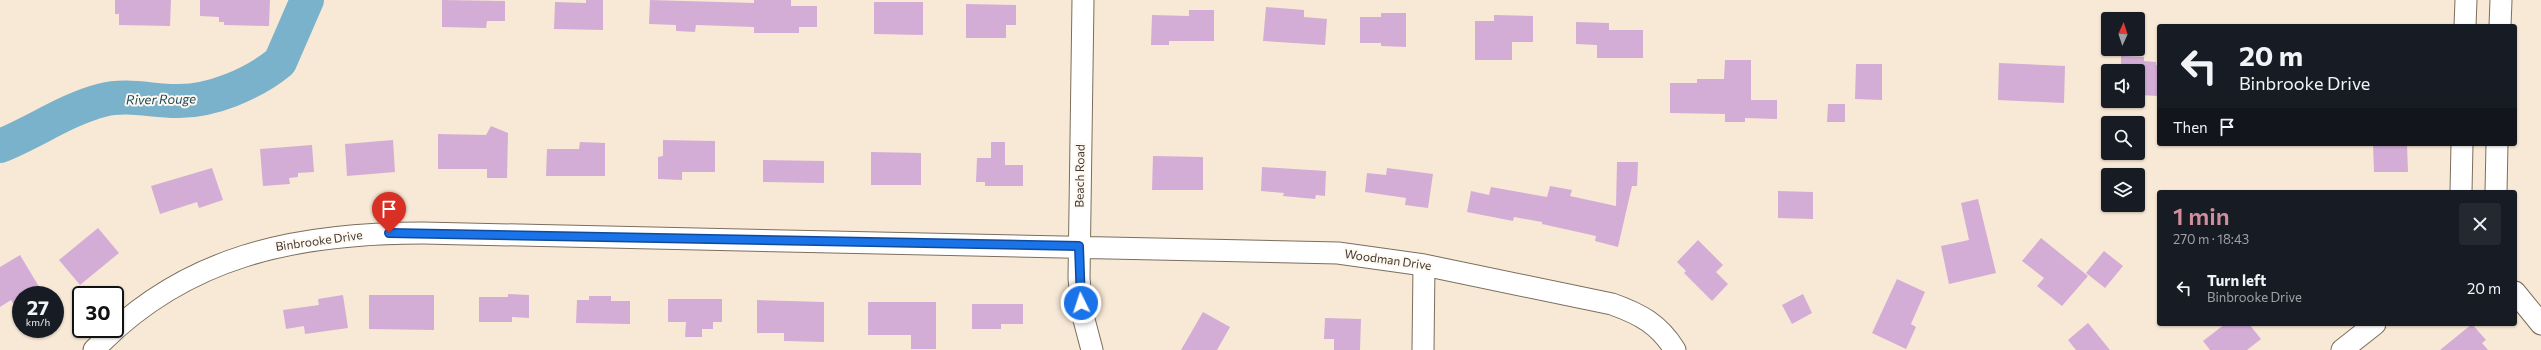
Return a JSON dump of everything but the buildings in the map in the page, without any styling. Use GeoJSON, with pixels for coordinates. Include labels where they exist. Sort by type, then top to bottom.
{"type":"FeatureCollection","features":[{"type":"Feature","properties":{"kind":"street","name":"Beach Road"},"geometry":{"type":"LineString","coordinates":[[1083,0],[1079,246],[1080,295],[1086,333],[1092,350]]}},
{"type":"Feature","properties":{"kind":"street"},"geometry":{"type":"LineString","coordinates":[[2465,24],[2466,0]]}},
{"type":"Feature","properties":{"kind":"street"},"geometry":{"type":"LineString","coordinates":[[2500,24],[2501,0]]}},
{"type":"Feature","properties":{"kind":"street"},"geometry":{"type":"LineString","coordinates":[[2461,190],[2462,146]]}},
{"type":"Feature","properties":{"kind":"street"},"geometry":{"type":"LineString","coordinates":[[2496,190],[2498,146]]}},
{"type":"Feature","properties":{"kind":"street","name":"Binbrooke Drive"},"geometry":{"type":"LineString","coordinates":[[94,350],[134,314],[170,289],[210,268],[256,251],[335,236],[423,233],[1079,246]]}},
{"type":"Feature","properties":{"kind":"street","name":"Woodman Drive"},"geometry":{"type":"LineString","coordinates":[[1079,246],[1338,254],[1424,265],[1532,286],[1630,310],[1654,323],[1675,350]]}},
{"type":"Feature","properties":{"kind":"street"},"geometry":{"type":"LineString","coordinates":[[1423,350],[1424,265]]}},
{"type":"Feature","properties":{"kind":"street"},"geometry":{"type":"LineString","coordinates":[[2517,294],[2541,324]]}},
{"type":"Feature","properties":{"kind":"street"},"geometry":{"type":"LineString","coordinates":[[2342,350],[2372,326]]}},
{"type":"Feature","properties":{"kind":"waterway","name":"River Rouge"},"geometry":{"type":"LineString","coordinates":[[0,146],[77,109],[103,100],[112,98],[130,98],[189,101],[217,95],[257,78],[280,62],[307,0]]}},
{"type":"Feature","properties":{"kind":"route"},"geometry":{"type":"LineString","coordinates":[[389,233],[1079,246],[1081,303]]}}]}
